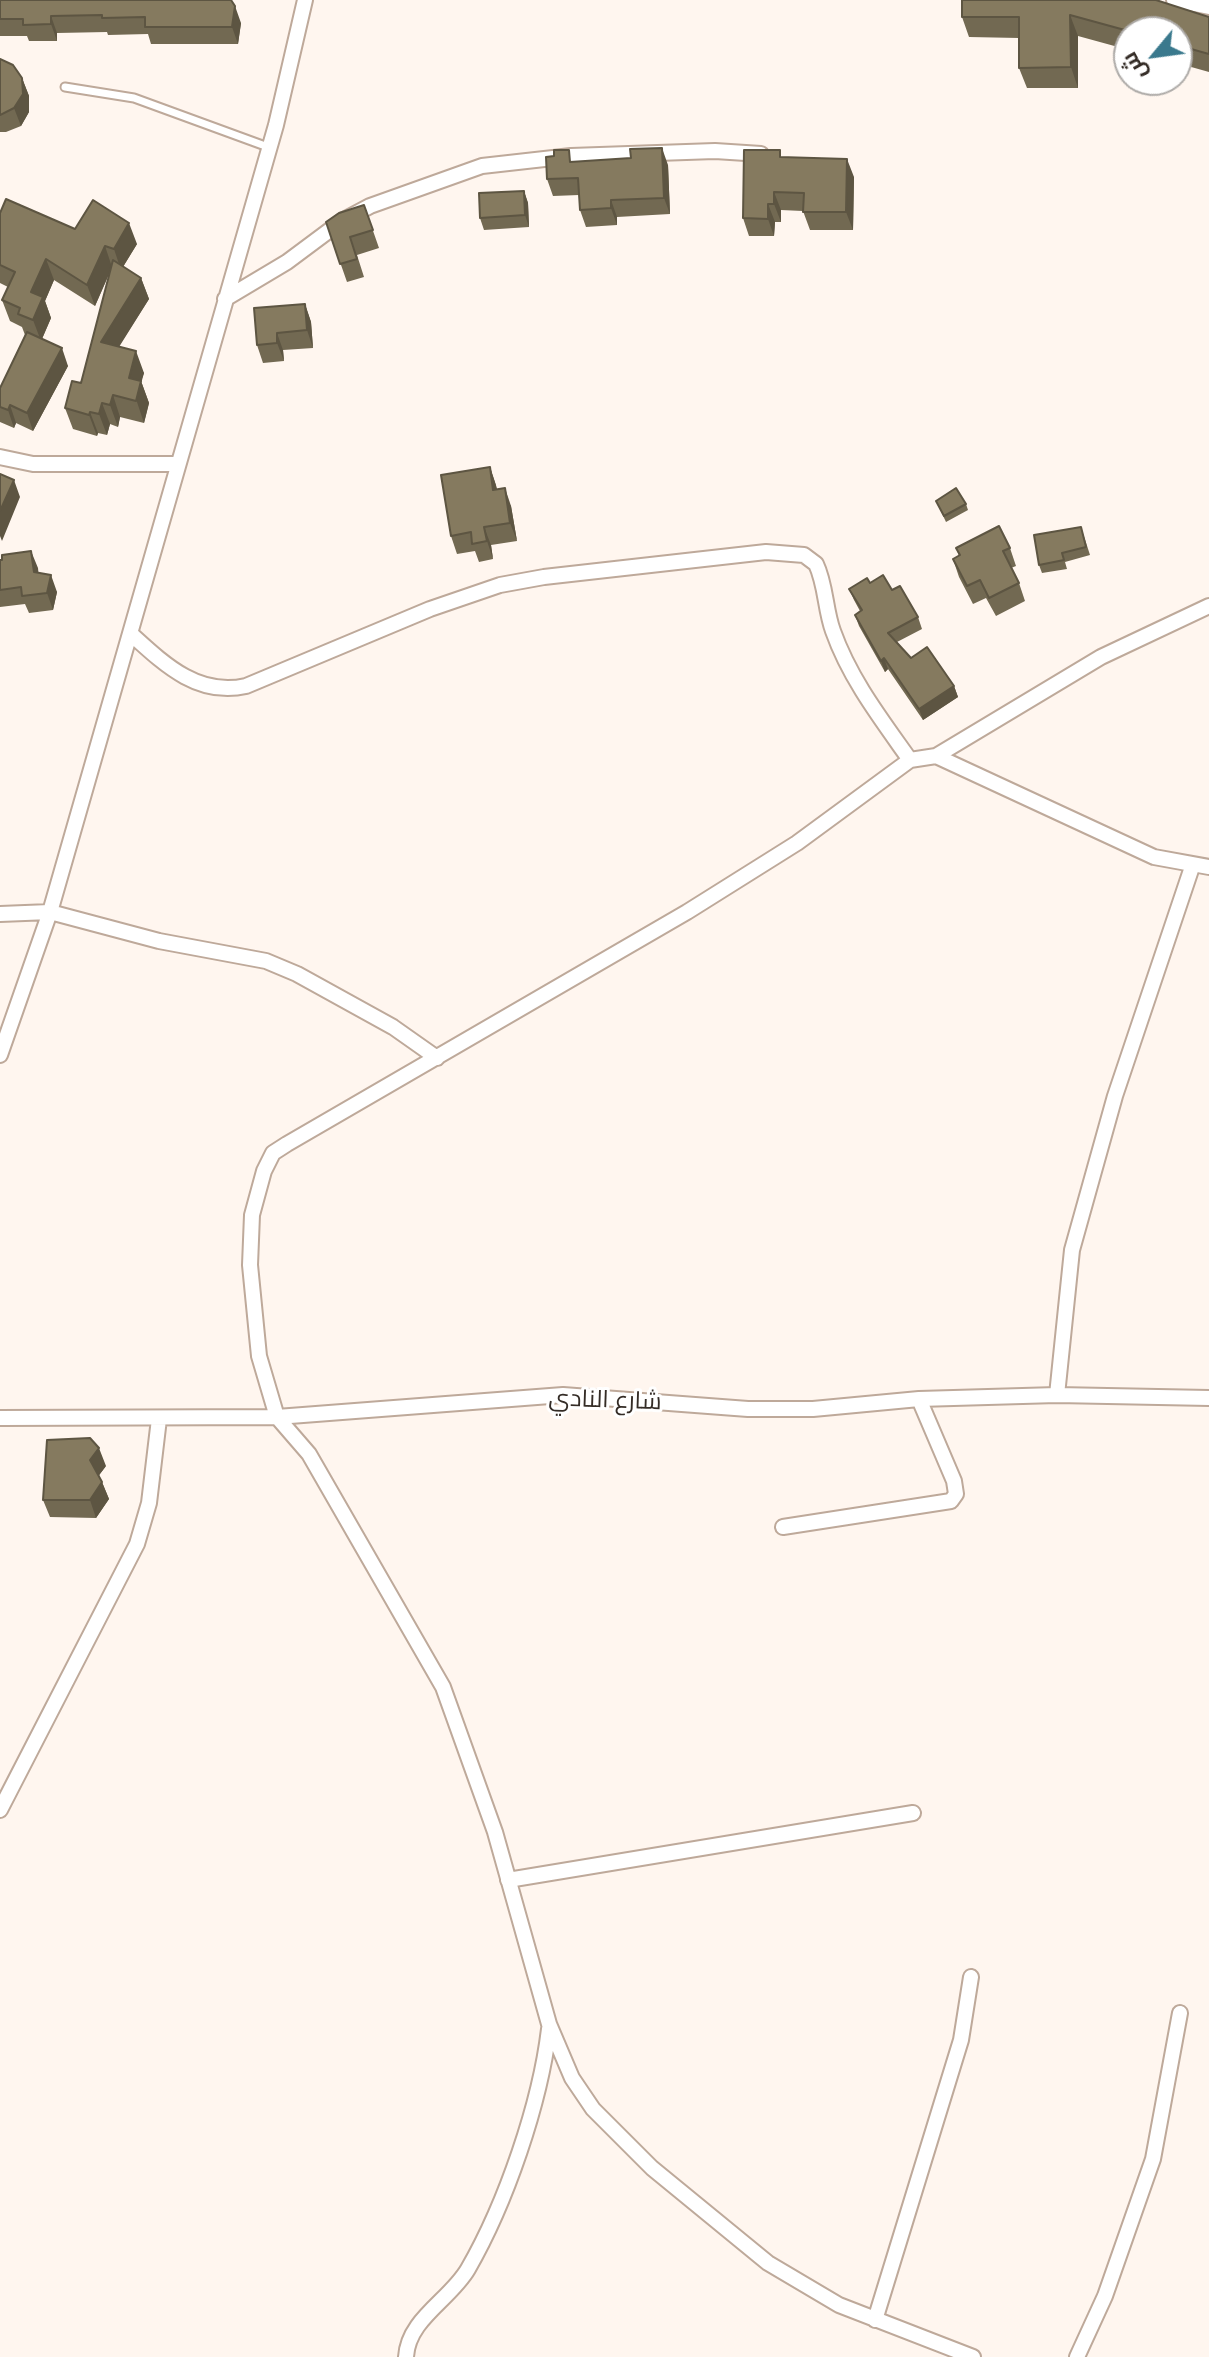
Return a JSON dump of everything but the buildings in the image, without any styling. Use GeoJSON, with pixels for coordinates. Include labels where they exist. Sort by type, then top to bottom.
{"type":"FeatureCollection","features":[{"type":"Feature","properties":{"kind":"street"},"geometry":{"type":"LineString","coordinates":[[0,1055],[50,912],[131,634],[268,147],[305,0]]}},
{"type":"Feature","properties":{"kind":"street"},"geometry":{"type":"LineString","coordinates":[[1174,0],[1209,7]]}},
{"type":"Feature","properties":{"kind":"street"},"geometry":{"type":"LineString","coordinates":[[225,299],[370,206],[482,166],[571,156],[715,151],[764,154]]}},
{"type":"Feature","properties":{"kind":"street"},"geometry":{"type":"LineString","coordinates":[[0,457],[33,464],[177,464]]}},
{"type":"Feature","properties":{"kind":"street"},"geometry":{"type":"LineString","coordinates":[[131,634],[178,672],[206,687],[224,690],[246,686],[430,609],[511,583],[766,552],[795,553],[816,564],[830,622],[845,660],[860,690],[910,760]]}},
{"type":"Feature","properties":{"kind":"street"},"geometry":{"type":"LineString","coordinates":[[973,2357],[839,2305],[768,2263],[652,2168],[585,2099],[566,2067],[549,2024],[468,1750],[443,1687],[309,1454],[277,1417],[259,1356],[250,1265],[252,1215],[264,1171],[273,1153],[287,1144],[632,946],[759,868],[910,760],[936,756],[1101,657],[1209,606]]}},
{"type":"Feature","properties":{"kind":"street"},"geometry":{"type":"LineString","coordinates":[[936,756],[1154,857],[1192,867],[1209,867]]}},
{"type":"Feature","properties":{"kind":"street"},"geometry":{"type":"LineString","coordinates":[[1057,1395],[1072,1250],[1115,1096],[1192,867]]}},
{"type":"Feature","properties":{"kind":"street"},"geometry":{"type":"LineString","coordinates":[[0,914],[50,912],[144,937],[266,961],[297,974],[393,1027],[437,1058]]}},
{"type":"Feature","properties":{"kind":"street","name":"شارع النادي"},"geometry":{"type":"LineString","coordinates":[[0,1418],[277,1417],[563,1395],[748,1409],[813,1409],[919,1399],[1057,1395],[1209,1398]]}},
{"type":"Feature","properties":{"kind":"street"},"geometry":{"type":"LineString","coordinates":[[783,1527],[951,1501],[956,1494],[954,1481],[919,1399]]}},
{"type":"Feature","properties":{"kind":"street"},"geometry":{"type":"LineString","coordinates":[[0,1810],[137,1544],[149,1503],[159,1419]]}},
{"type":"Feature","properties":{"kind":"street"},"geometry":{"type":"LineString","coordinates":[[508,1880],[715,1849],[913,1813]]}},
{"type":"Feature","properties":{"kind":"street"},"geometry":{"type":"LineString","coordinates":[[875,2320],[961,2040],[971,1977]]}},
{"type":"Feature","properties":{"kind":"street"},"geometry":{"type":"LineString","coordinates":[[1077,2357],[1109,2285],[1153,2159],[1180,2013]]}},
{"type":"Feature","properties":{"kind":"street"},"geometry":{"type":"LineString","coordinates":[[406,2357],[414,2329],[448,2297],[470,2267],[530,2119],[549,2024]]}},
{"type":"Feature","properties":{"kind":"lane"},"geometry":{"type":"LineString","coordinates":[[65,87],[134,98],[268,147]]}}]}
